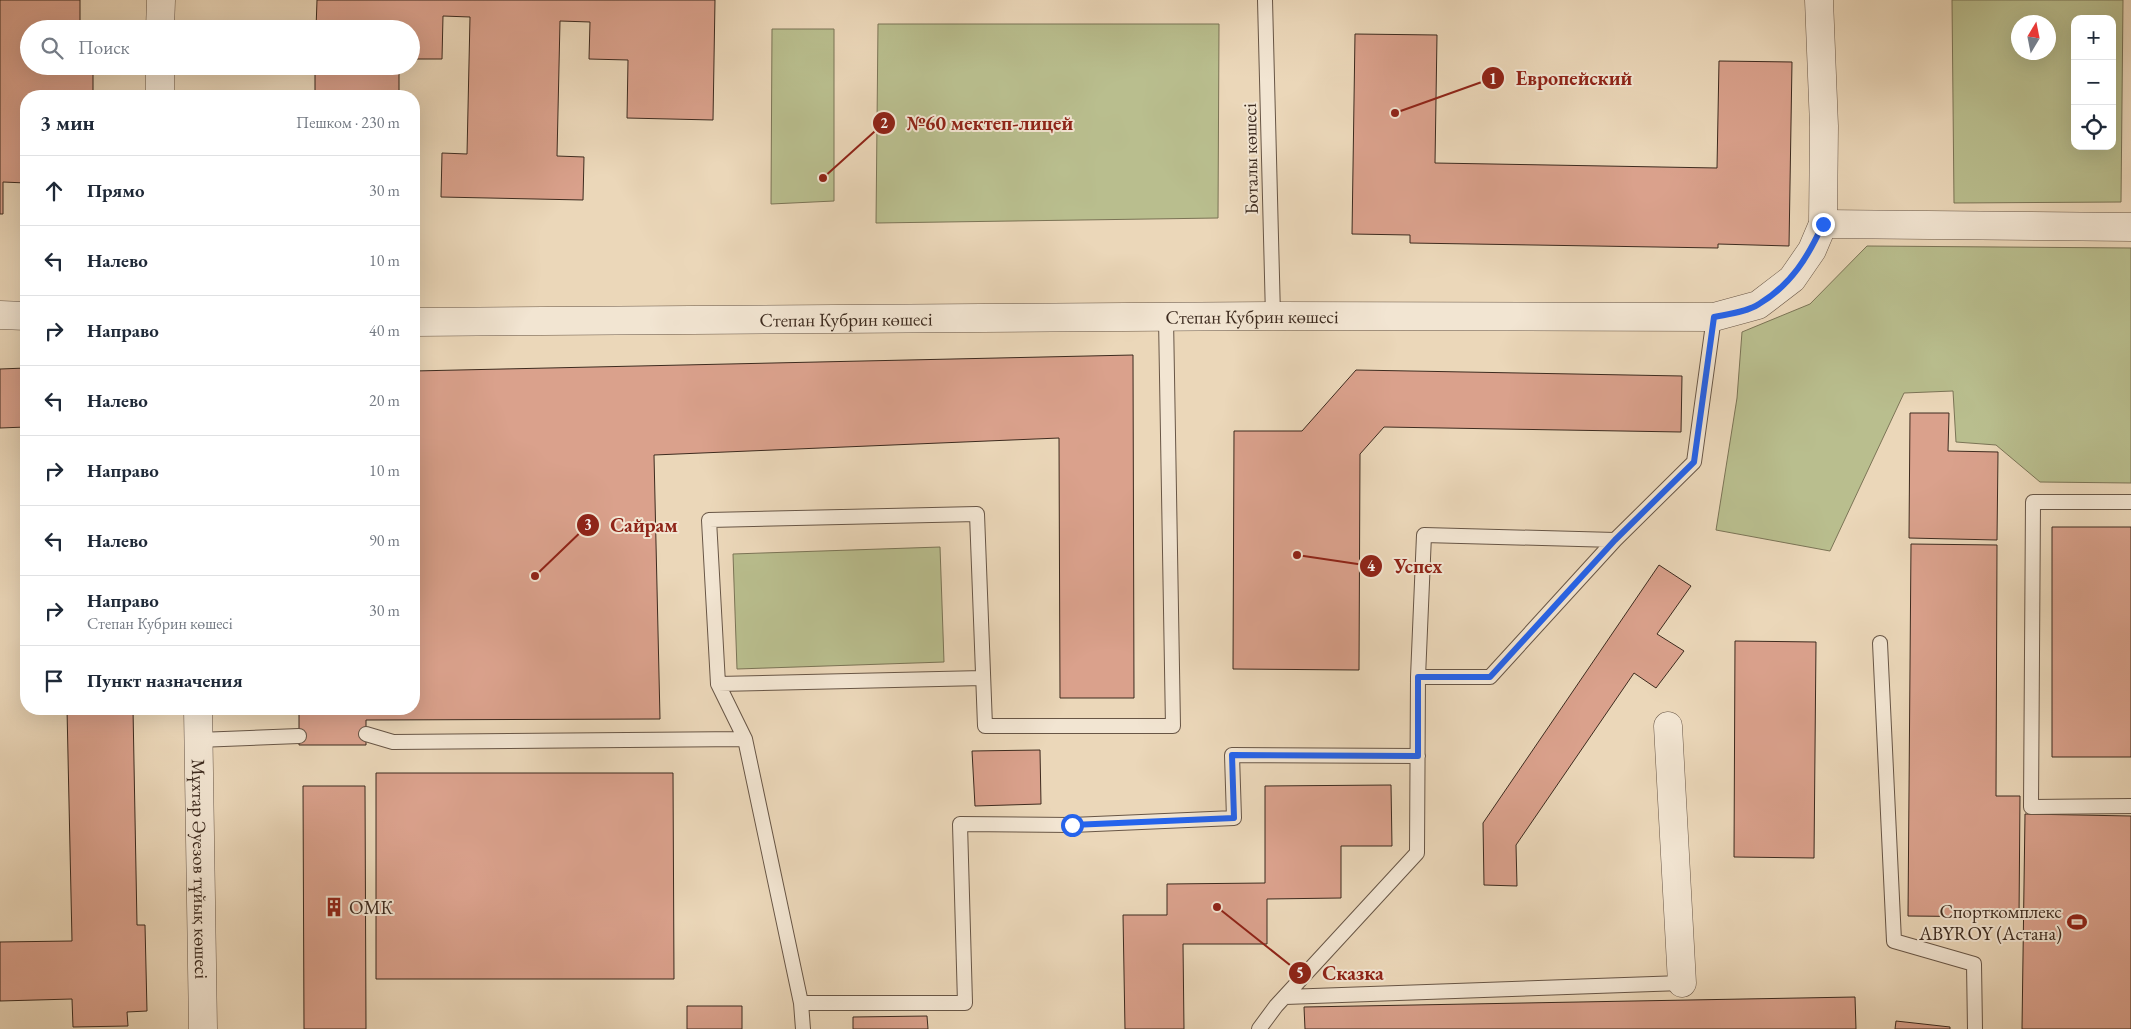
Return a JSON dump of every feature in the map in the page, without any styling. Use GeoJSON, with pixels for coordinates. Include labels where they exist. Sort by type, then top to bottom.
{"type":"FeatureCollection","features":[{"type":"Feature","properties":{"kind":"street"},"geometry":{"type":"LineString","coordinates":[[160,20],[161,0]]}},
{"type":"Feature","properties":{"kind":"street","name":"Степан Кубрин көшесі"},"geometry":{"type":"LineString","coordinates":[[420,322],[1273,316],[1714,317],[1758,305],[1792,279],[1812,250],[1823,224],[1824,126],[1819,0]]}},
{"type":"Feature","properties":{"kind":"street"},"geometry":{"type":"LineString","coordinates":[[160,75],[160,90]]}},
{"type":"Feature","properties":{"kind":"street"},"geometry":{"type":"LineString","coordinates":[[1823,224],[2131,227]]}},
{"type":"Feature","properties":{"kind":"street"},"geometry":{"type":"LineString","coordinates":[[0,315],[20,316]]}},
{"type":"Feature","properties":{"kind":"street","name":"Мұхтар Әуезов тұйық көшесі"},"geometry":{"type":"LineString","coordinates":[[198,715],[204,1029]]}},
{"type":"Feature","properties":{"kind":"street"},"geometry":{"type":"LineString","coordinates":[[1668,726],[1682,983]]}},
{"type":"Feature","properties":{"kind":"lane","name":"Боталы көшесі"},"geometry":{"type":"LineString","coordinates":[[1265,0],[1273,316]]}},
{"type":"Feature","properties":{"kind":"lane"},"geometry":{"type":"LineString","coordinates":[[1418,677],[1490,677],[1615,540],[1694,462],[1714,317]]}},
{"type":"Feature","properties":{"kind":"lane"},"geometry":{"type":"LineString","coordinates":[[803,1029],[801,1003],[745,739],[718,684],[709,520],[977,514],[985,726],[1172,726],[1166,318]]}},
{"type":"Feature","properties":{"kind":"lane"},"geometry":{"type":"LineString","coordinates":[[2131,502],[2033,502],[2031,807],[2131,806]]}},
{"type":"Feature","properties":{"kind":"lane"},"geometry":{"type":"LineString","coordinates":[[1259,1029],[1285,997],[1418,853],[1418,677],[1424,535],[1615,540]]}},
{"type":"Feature","properties":{"kind":"lane"},"geometry":{"type":"LineString","coordinates":[[1880,643],[1894,941],[1974,964],[1975,1029]]}},
{"type":"Feature","properties":{"kind":"lane"},"geometry":{"type":"LineString","coordinates":[[718,684],[984,678]]}},
{"type":"Feature","properties":{"kind":"lane"},"geometry":{"type":"LineString","coordinates":[[366,734],[393,742],[745,739]]}},
{"type":"Feature","properties":{"kind":"lane"},"geometry":{"type":"LineString","coordinates":[[198,740],[299,736]]}},
{"type":"Feature","properties":{"kind":"lane"},"geometry":{"type":"LineString","coordinates":[[801,1003],[965,1003],[960,824],[1072,825],[1234,818],[1232,755],[1418,756]]}},
{"type":"Feature","properties":{"kind":"lane"},"geometry":{"type":"LineString","coordinates":[[1285,997],[1682,983]]}},
{"type":"Feature","properties":{"kind":"green space"},"geometry":{"type":"Polygon","coordinates":[[[1952,0],[2123,0],[2121,202],[1954,203],[1952,0]]]}},
{"type":"Feature","properties":{"kind":"green space"},"geometry":{"type":"Polygon","coordinates":[[[878,24],[1219,24],[1218,218],[876,223],[878,24]]]}},
{"type":"Feature","properties":{"kind":"green space"},"geometry":{"type":"Polygon","coordinates":[[[772,29],[834,29],[834,201],[771,204],[772,29]]]}},
{"type":"Feature","properties":{"kind":"green space"},"geometry":{"type":"Polygon","coordinates":[[[1867,246],[2131,248],[2131,483],[2040,482],[1996,445],[1956,442],[1953,391],[1904,393],[1830,551],[1716,530],[1737,398],[1742,332],[1810,304],[1867,246]]]}},
{"type":"Feature","properties":{"kind":"green space"},"geometry":{"type":"Polygon","coordinates":[[[940,547],[944,662],[737,669],[733,554],[940,547]]]}},
{"type":"Feature","properties":{"kind":"building"},"geometry":{"type":"Polygon","coordinates":[[[0,0],[80,0],[80,20],[20,20],[20,75],[93,75],[93,90],[20,90],[20,183],[3,182],[3,214],[0,214],[0,0]]]}},
{"type":"Feature","properties":{"kind":"building"},"geometry":{"type":"Polygon","coordinates":[[[317,0],[715,0],[713,120],[627,118],[628,60],[589,59],[590,22],[560,21],[557,156],[584,157],[583,200],[441,197],[442,153],[467,154],[470,17],[443,16],[442,59],[420,59],[420,20],[316,20],[317,0]]]}},
{"type":"Feature","properties":{"kind":"building"},"geometry":{"type":"Polygon","coordinates":[[[1355,34],[1437,35],[1435,163],[1717,168],[1719,61],[1792,62],[1789,246],[1718,244],[1718,248],[1410,243],[1410,235],[1352,234],[1355,34]]]}},
{"type":"Feature","properties":{"kind":"building"},"geometry":{"type":"Polygon","coordinates":[[[315,75],[399,75],[399,90],[315,90],[315,75]]]}},
{"type":"Feature","properties":{"kind":"building"},"geometry":{"type":"Polygon","coordinates":[[[1133,355],[1134,698],[1060,698],[1059,438],[654,455],[660,719],[366,720],[366,745],[299,745],[299,715],[420,715],[420,371],[1133,355]]]}},
{"type":"Feature","properties":{"kind":"building"},"geometry":{"type":"Polygon","coordinates":[[[20,368],[20,427],[0,428],[0,369],[20,368]]]}},
{"type":"Feature","properties":{"kind":"building"},"geometry":{"type":"Polygon","coordinates":[[[1356,370],[1682,376],[1681,432],[1384,427],[1360,454],[1359,670],[1233,669],[1234,431],[1302,431],[1356,370]]]}},
{"type":"Feature","properties":{"kind":"building"},"geometry":{"type":"Polygon","coordinates":[[[1910,413],[1949,413],[1948,451],[1998,452],[1997,540],[1909,538],[1910,413]]]}},
{"type":"Feature","properties":{"kind":"building"},"geometry":{"type":"Polygon","coordinates":[[[2052,527],[2131,527],[2131,757],[2052,757],[2052,527]]]}},
{"type":"Feature","properties":{"kind":"building"},"geometry":{"type":"Polygon","coordinates":[[[1911,544],[1997,545],[1996,796],[2020,796],[2019,917],[1908,916],[1911,544]]]}},
{"type":"Feature","properties":{"kind":"building"},"geometry":{"type":"Polygon","coordinates":[[[1659,565],[1691,586],[1657,634],[1684,651],[1656,688],[1634,673],[1516,845],[1517,886],[1484,885],[1483,823],[1659,565]]]}},
{"type":"Feature","properties":{"kind":"building"},"geometry":{"type":"Polygon","coordinates":[[[1735,641],[1816,642],[1814,858],[1734,857],[1735,641]]]}},
{"type":"Feature","properties":{"kind":"building"},"geometry":{"type":"Polygon","coordinates":[[[67,715],[133,715],[137,925],[145,925],[147,1011],[127,1012],[128,1026],[73,1027],[72,999],[0,1001],[0,942],[72,941],[67,715]]]}},
{"type":"Feature","properties":{"kind":"building"},"geometry":{"type":"Polygon","coordinates":[[[1040,750],[1041,804],[975,806],[972,751],[1040,750]]]}},
{"type":"Feature","properties":{"kind":"building"},"geometry":{"type":"Polygon","coordinates":[[[376,773],[673,773],[674,979],[376,979],[376,773]]]}},
{"type":"Feature","properties":{"kind":"building"},"geometry":{"type":"Polygon","coordinates":[[[1391,785],[1392,846],[1341,846],[1341,898],[1267,899],[1267,944],[1183,944],[1184,1029],[1125,1029],[1123,915],[1167,915],[1167,884],[1265,883],[1265,786],[1391,785]]]}},
{"type":"Feature","properties":{"kind":"building","name":"ОМК"},"geometry":{"type":"Polygon","coordinates":[[[303,786],[365,786],[366,1029],[304,1029],[303,786]]]}},
{"type":"Feature","properties":{"kind":"building","name":"Спорткомплекс ABYROY (Астана)"},"geometry":{"type":"Polygon","coordinates":[[[2025,814],[2131,816],[2131,1029],[2022,1029],[2025,814]]]}},
{"type":"Feature","properties":{"kind":"building"},"geometry":{"type":"Polygon","coordinates":[[[1855,997],[1856,1029],[1305,1029],[1304,1007],[1855,997]]]}},
{"type":"Feature","properties":{"kind":"building"},"geometry":{"type":"Polygon","coordinates":[[[687,1006],[742,1006],[742,1029],[687,1029],[687,1006]]]}},
{"type":"Feature","properties":{"kind":"building"},"geometry":{"type":"Polygon","coordinates":[[[927,1016],[928,1029],[853,1029],[853,1017],[927,1016]]]}},
{"type":"Feature","properties":{"kind":"building"},"geometry":{"type":"Polygon","coordinates":[[[1896,1021],[1950,1027],[1950,1029],[1895,1029],[1896,1021]]]}},
{"type":"Feature","properties":{"kind":"place","name":"Европейский"},"geometry":{"type":"Point","coordinates":[1395,113]}},
{"type":"Feature","properties":{"kind":"place","name":"№60 мектеп-лицей"},"geometry":{"type":"Point","coordinates":[823,178]}},
{"type":"Feature","properties":{"kind":"place","name":"Успех"},"geometry":{"type":"Point","coordinates":[1297,555]}},
{"type":"Feature","properties":{"kind":"place","name":"Сайрам"},"geometry":{"type":"Point","coordinates":[535,576]}},
{"type":"Feature","properties":{"kind":"place","name":"ОМК"},"geometry":{"type":"Point","coordinates":[334,907]}},
{"type":"Feature","properties":{"kind":"place","name":"Сказка"},"geometry":{"type":"Point","coordinates":[1217,907]}},
{"type":"Feature","properties":{"kind":"place","name":"Спорткомплекс ABYROY (Астана)"},"geometry":{"type":"Point","coordinates":[2077,922]}},
{"type":"Feature","properties":{"kind":"route"},"geometry":{"type":"LineString","coordinates":[[1072,825],[1234,818],[1232,755],[1418,756],[1418,677],[1490,677],[1615,540],[1694,462],[1714,317],[1758,305],[1792,279],[1812,250],[1823,224]]}}]}
